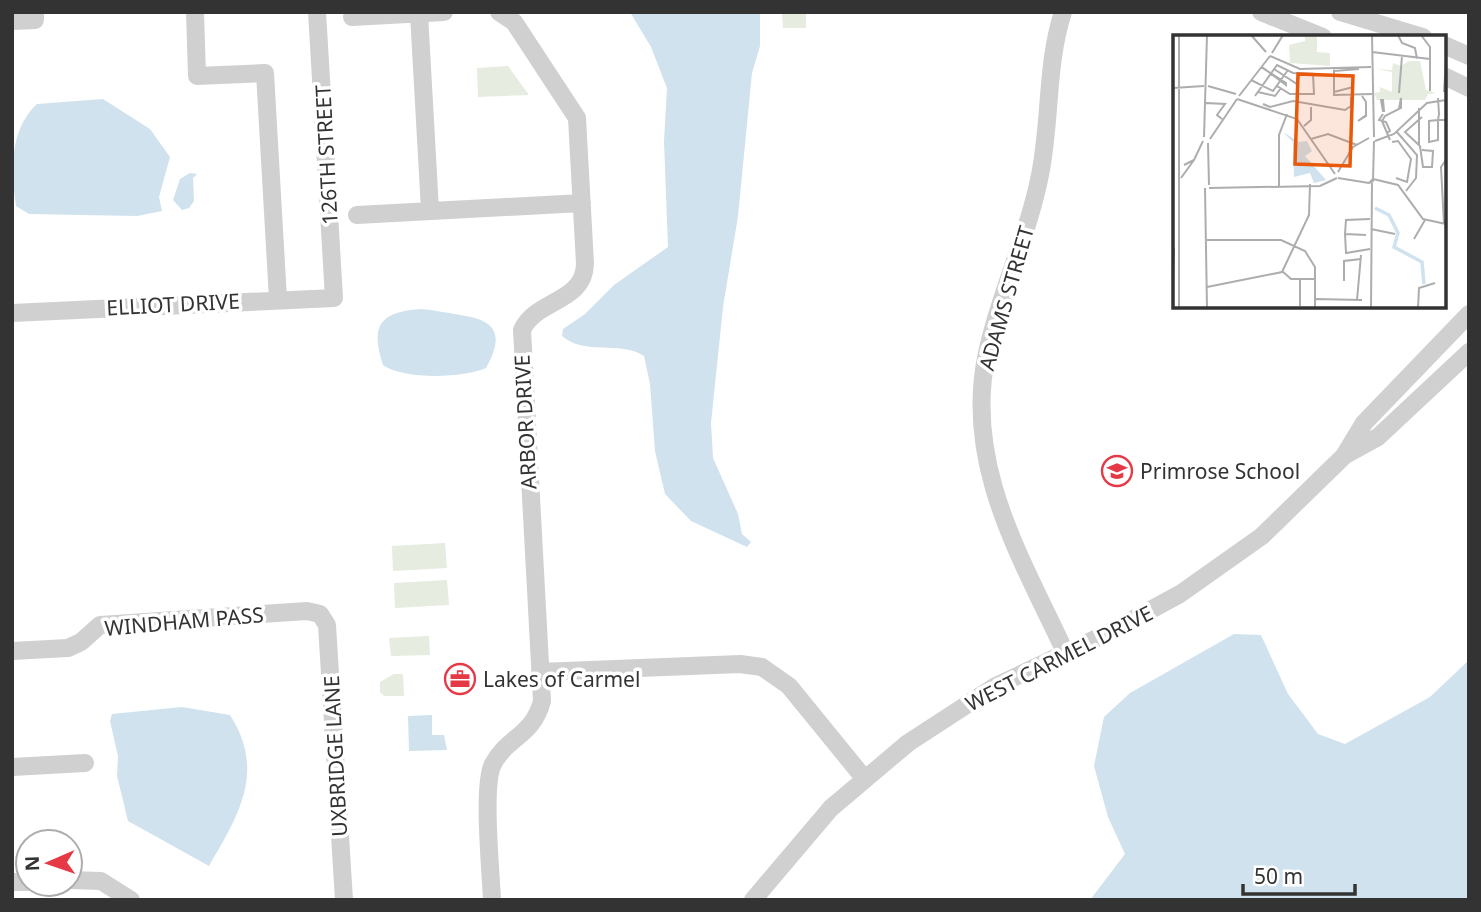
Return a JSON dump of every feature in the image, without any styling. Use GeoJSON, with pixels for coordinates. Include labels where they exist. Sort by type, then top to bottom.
{"type":"FeatureCollection","features":[{"type":"Feature","properties":{"kind":"street"},"geometry":{"type":"LineString","coordinates":[[12,21],[35,20],[35,12]]}},
{"type":"Feature","properties":{"kind":"street"},"geometry":{"type":"LineString","coordinates":[[195,12],[197,76],[265,73],[278,299]]}},
{"type":"Feature","properties":{"kind":"street","name":"126TH STREET"},"geometry":{"type":"LineString","coordinates":[[317,12],[334,298]]}},
{"type":"Feature","properties":{"kind":"street"},"geometry":{"type":"LineString","coordinates":[[352,17],[444,12]]}},
{"type":"Feature","properties":{"kind":"street","name":"ADAMS STREET"},"geometry":{"type":"LineString","coordinates":[[1063,12],[1053,54],[1040,174],[1028,225],[987,352],[981,415],[989,478],[999,509],[1066,654]]}},
{"type":"Feature","properties":{"kind":"street"},"geometry":{"type":"LineString","coordinates":[[1261,12],[1319,35]]}},
{"type":"Feature","properties":{"kind":"street"},"geometry":{"type":"LineString","coordinates":[[1340,12],[1416,35]]}},
{"type":"Feature","properties":{"kind":"street"},"geometry":{"type":"LineString","coordinates":[[419,14],[430,210]]}},
{"type":"Feature","properties":{"kind":"street","name":"ARBOR DRIVE"},"geometry":{"type":"LineString","coordinates":[[492,900],[489,789],[492,767],[538,717],[542,701],[520,342],[526,321],[539,309],[571,293],[584,274],[577,118],[511,15]]}},
{"type":"Feature","properties":{"kind":"street"},"geometry":{"type":"LineString","coordinates":[[1446,46],[1469,55]]}},
{"type":"Feature","properties":{"kind":"street"},"geometry":{"type":"LineString","coordinates":[[1446,77],[1469,88]]}},
{"type":"Feature","properties":{"kind":"street"},"geometry":{"type":"LineString","coordinates":[[357,215],[582,203]]}},
{"type":"Feature","properties":{"kind":"street","name":"ELLIOT DRIVE"},"geometry":{"type":"LineString","coordinates":[[12,313],[334,298]]}},
{"type":"Feature","properties":{"kind":"street","name":"WEST CARMEL DRIVE"},"geometry":{"type":"LineString","coordinates":[[753,900],[805,836],[864,778],[908,743],[994,687],[1148,613],[1214,572],[1262,536],[1344,456],[1364,423],[1469,314]]}},
{"type":"Feature","properties":{"kind":"street","name":"WEST CARMEL DRIVE"},"geometry":{"type":"LineString","coordinates":[[1344,456],[1378,437],[1469,352]]}},
{"type":"Feature","properties":{"kind":"street","name":"WINDHAM PASS"},"geometry":{"type":"LineString","coordinates":[[12,651],[68,648],[81,642],[100,625],[307,611],[320,614]]}},
{"type":"Feature","properties":{"kind":"street","name":"UXBRIDGE LANE"},"geometry":{"type":"LineString","coordinates":[[320,614],[327,625],[344,900]]}},
{"type":"Feature","properties":{"kind":"street"},"geometry":{"type":"LineString","coordinates":[[540,672],[740,664],[762,667],[789,687],[864,778]]}},
{"type":"Feature","properties":{"kind":"street"},"geometry":{"type":"LineString","coordinates":[[12,767],[85,762]]}},
{"type":"Feature","properties":{"kind":"street"},"geometry":{"type":"LineString","coordinates":[[84,880],[101,881],[131,900]]}},
{"type":"Feature","properties":{"kind":"shaded area"},"geometry":{"type":"Polygon","coordinates":[[[782,12],[806,12],[806,28],[783,28],[782,12]]]}},
{"type":"Feature","properties":{"kind":"shaded area"},"geometry":{"type":"Polygon","coordinates":[[[508,66],[529,95],[478,97],[477,68],[508,66]]]}},
{"type":"Feature","properties":{"kind":"shaded area"},"geometry":{"type":"Polygon","coordinates":[[[445,543],[447,568],[393,571],[392,546],[445,543]]]}},
{"type":"Feature","properties":{"kind":"shaded area"},"geometry":{"type":"Polygon","coordinates":[[[447,580],[449,605],[395,608],[394,583],[447,580]]]}},
{"type":"Feature","properties":{"kind":"shaded area"},"geometry":{"type":"Polygon","coordinates":[[[429,636],[430,655],[391,656],[389,638],[429,636]]]}},
{"type":"Feature","properties":{"kind":"shaded area"},"geometry":{"type":"Polygon","coordinates":[[[394,674],[403,674],[404,696],[384,696],[380,692],[380,682],[394,674]]]}},
{"type":"Feature","properties":{"kind":"water"},"geometry":{"type":"Polygon","coordinates":[[[630,12],[760,12],[760,46],[752,73],[738,216],[723,307],[711,423],[713,458],[738,514],[742,534],[751,542],[747,547],[691,521],[665,494],[655,451],[650,384],[644,356],[624,349],[581,345],[562,336],[563,329],[585,314],[614,285],[668,247],[664,141],[667,88],[651,47],[630,12]]]}},
{"type":"Feature","properties":{"kind":"water"},"geometry":{"type":"Polygon","coordinates":[[[103,99],[150,129],[170,157],[159,197],[162,211],[137,216],[29,214],[16,206],[14,152],[21,126],[28,114],[37,104],[103,99]]]}},
{"type":"Feature","properties":{"kind":"water"},"geometry":{"type":"Polygon","coordinates":[[[190,173],[197,174],[193,178],[194,201],[189,208],[182,210],[173,200],[180,179],[190,173]]]}},
{"type":"Feature","properties":{"kind":"water"},"geometry":{"type":"Polygon","coordinates":[[[421,309],[472,317],[489,325],[496,338],[486,368],[463,374],[434,376],[405,373],[383,365],[378,340],[378,330],[382,323],[396,313],[421,309]]]}},
{"type":"Feature","properties":{"kind":"water"},"geometry":{"type":"Polygon","coordinates":[[[1234,634],[1261,635],[1288,694],[1318,734],[1345,744],[1430,697],[1469,660],[1469,900],[1090,900],[1125,854],[1108,817],[1094,766],[1104,717],[1130,693],[1234,634]]]}},
{"type":"Feature","properties":{"kind":"water"},"geometry":{"type":"Polygon","coordinates":[[[182,707],[230,715],[241,735],[246,755],[247,774],[238,811],[209,866],[128,821],[117,776],[118,756],[110,721],[112,714],[182,707]]]}},
{"type":"Feature","properties":{"kind":"water"},"geometry":{"type":"Polygon","coordinates":[[[432,715],[432,735],[444,735],[447,750],[409,751],[408,716],[432,715]]]}},
{"type":"Feature","properties":{"kind":"place","name":"Primrose School"},"geometry":{"type":"Point","coordinates":[1117,471]}},
{"type":"Feature","properties":{"kind":"place","name":"Lakes of Carmel"},"geometry":{"type":"Point","coordinates":[460,679]}}]}
